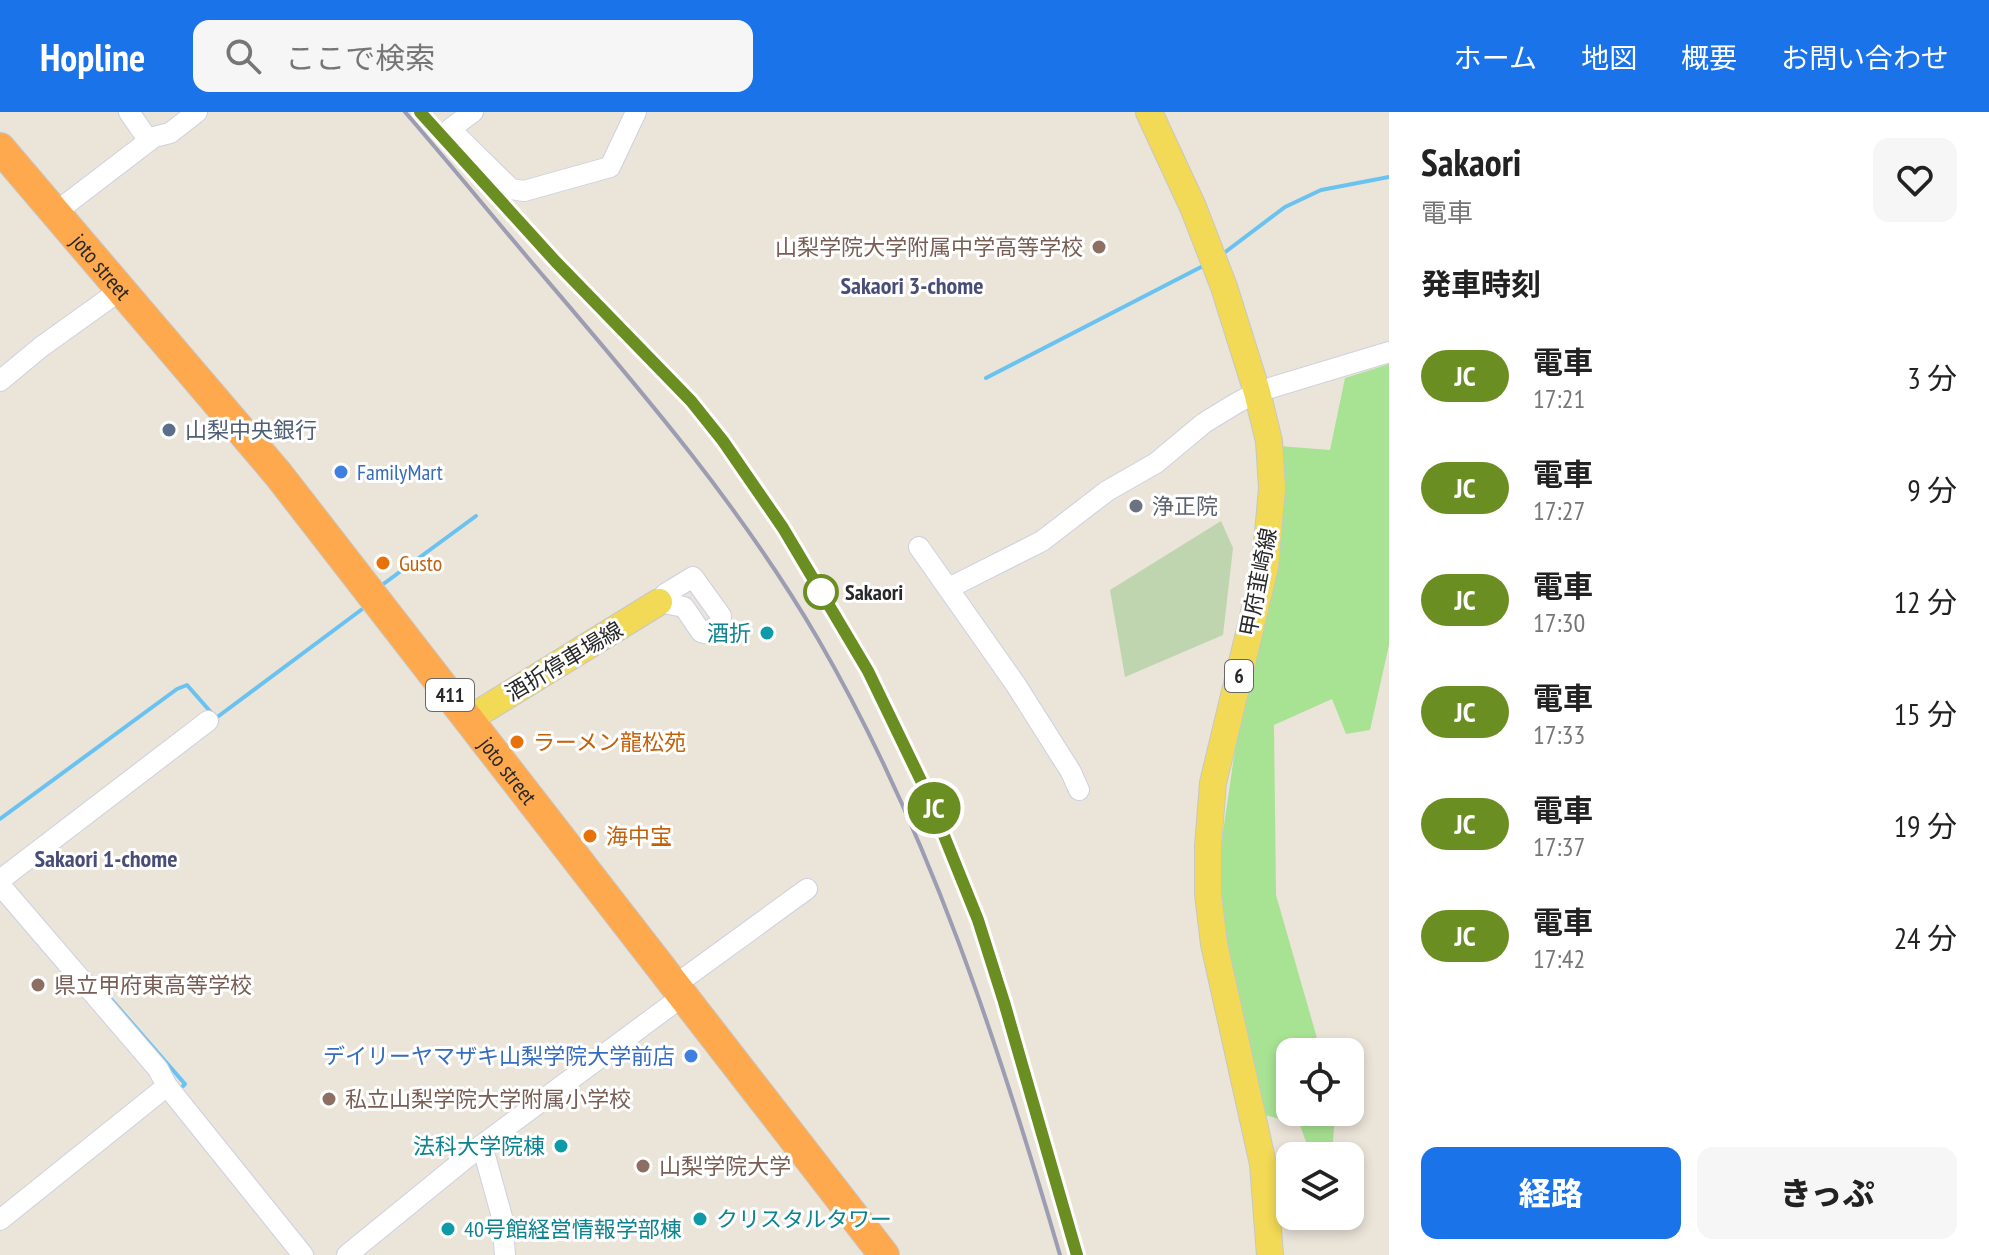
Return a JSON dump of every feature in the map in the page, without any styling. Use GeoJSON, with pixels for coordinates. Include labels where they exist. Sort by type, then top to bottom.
{"type":"FeatureCollection","features":[{"type":"Feature","properties":{"kind":"highway","name":"joto street"},"geometry":{"type":"LineString","coordinates":[[0,148],[278,474],[884,1255]]}},
{"type":"Feature","properties":{"kind":"main road","name":"甲府韮崎線"},"geometry":{"type":"LineString","coordinates":[[1149,112],[1193,207],[1224,287],[1269,441],[1272,488],[1265,567],[1213,783],[1208,894],[1214,944],[1263,1164],[1270,1255]]}},
{"type":"Feature","properties":{"kind":"main road","name":"酒折停車場線"},"geometry":{"type":"LineString","coordinates":[[469,719],[659,602]]}},
{"type":"Feature","properties":{"kind":"street"},"geometry":{"type":"LineString","coordinates":[[129,112],[149,141]]}},
{"type":"Feature","properties":{"kind":"street"},"geometry":{"type":"LineString","coordinates":[[56,212],[149,141],[170,133],[197,112]]}},
{"type":"Feature","properties":{"kind":"street"},"geometry":{"type":"LineString","coordinates":[[473,112],[450,129],[511,189],[524,191],[610,167],[636,112]]}},
{"type":"Feature","properties":{"kind":"street"},"geometry":{"type":"LineString","coordinates":[[0,381],[41,347],[122,289]]}},
{"type":"Feature","properties":{"kind":"street"},"geometry":{"type":"LineString","coordinates":[[949,588],[1042,541],[1107,491],[1156,463],[1204,423],[1257,392],[1389,352]]}},
{"type":"Feature","properties":{"kind":"street"},"geometry":{"type":"LineString","coordinates":[[919,547],[1024,697],[1079,790]]}},
{"type":"Feature","properties":{"kind":"street"},"geometry":{"type":"LineString","coordinates":[[208,721],[0,883],[158,1069],[167,1086],[303,1255]]}},
{"type":"Feature","properties":{"kind":"street"},"geometry":{"type":"LineString","coordinates":[[347,1255],[807,889]]}},
{"type":"Feature","properties":{"kind":"street"},"geometry":{"type":"LineString","coordinates":[[0,1220],[167,1086]]}},
{"type":"Feature","properties":{"kind":"street"},"geometry":{"type":"LineString","coordinates":[[482,1145],[502,1217],[505,1255]]}},
{"type":"Feature","properties":{"kind":"green space"},"geometry":{"type":"Polygon","coordinates":[[[1389,364],[1389,645],[1370,730],[1346,734],[1332,699],[1274,725],[1276,895],[1317,1038],[1276,1038],[1276,1118],[1262,1114],[1222,944],[1221,846],[1279,446],[1330,450],[1345,378],[1389,364]]]}},
{"type":"Feature","properties":{"kind":"green space"},"geometry":{"type":"Polygon","coordinates":[[[1221,521],[1233,548],[1223,635],[1125,677],[1110,590],[1221,521]]]}},
{"type":"Feature","properties":{"kind":"green space"},"geometry":{"type":"Polygon","coordinates":[[[1300,1126],[1334,1126],[1333,1142],[1306,1142],[1300,1126]]]}},
{"type":"Feature","properties":{"kind":"waterway"},"geometry":{"type":"LineString","coordinates":[[1224,253],[1285,207],[1321,190],[1389,177]]}},
{"type":"Feature","properties":{"kind":"waterway"},"geometry":{"type":"LineString","coordinates":[[986,378],[1203,266]]}},
{"type":"Feature","properties":{"kind":"waterway"},"geometry":{"type":"LineString","coordinates":[[382,585],[476,516]]}},
{"type":"Feature","properties":{"kind":"waterway"},"geometry":{"type":"LineString","coordinates":[[0,819],[177,689],[187,685],[216,718],[365,607]]}},
{"type":"Feature","properties":{"kind":"waterway"},"geometry":{"type":"LineString","coordinates":[[104,991],[185,1084],[183,1086]]}},
{"type":"Feature","properties":{"kind":"railway"},"geometry":{"type":"LineString","coordinates":[[405,112],[687,449],[756,541],[818,639],[858,712],[927,862],[1012,1096],[1060,1255]]}},
{"type":"Feature","properties":{"kind":"railway"},"geometry":{"type":"LineString","coordinates":[[420,112],[556,262],[691,401],[723,441],[783,528],[868,671],[926,791],[978,920],[1077,1255]]}},
{"type":"Feature","properties":{"kind":"train","name":"JC"},"geometry":{"type":"LineString","coordinates":[[420,112],[556,262],[691,401],[723,441],[783,528],[868,671],[926,791],[978,920],[1077,1255]]}},
{"type":"Feature","properties":{"kind":"place","name":"山梨学院大学附属中学高等学校"},"geometry":{"type":"Point","coordinates":[1099,247]}},
{"type":"Feature","properties":{"kind":"place","name":"山梨中央銀行"},"geometry":{"type":"Point","coordinates":[169,430]}},
{"type":"Feature","properties":{"kind":"place","name":"FamilyMart"},"geometry":{"type":"Point","coordinates":[341,472]}},
{"type":"Feature","properties":{"kind":"place","name":"浄正院"},"geometry":{"type":"Point","coordinates":[1136,506]}},
{"type":"Feature","properties":{"kind":"place","name":"Gusto"},"geometry":{"type":"Point","coordinates":[383,563]}},
{"type":"Feature","properties":{"kind":"place","name":"Sakaori"},"geometry":{"type":"Point","coordinates":[821,592]}},
{"type":"Feature","properties":{"kind":"place","name":"酒折"},"geometry":{"type":"Point","coordinates":[767,633]}},
{"type":"Feature","properties":{"kind":"place","name":"ラーメン龍松苑"},"geometry":{"type":"Point","coordinates":[517,742]}},
{"type":"Feature","properties":{"kind":"place","name":"海中宝"},"geometry":{"type":"Point","coordinates":[590,836]}},
{"type":"Feature","properties":{"kind":"place","name":"県立甲府東高等学校"},"geometry":{"type":"Point","coordinates":[38,985]}},
{"type":"Feature","properties":{"kind":"place","name":"デイリーヤマザキ山梨学院大学前店"},"geometry":{"type":"Point","coordinates":[691,1056]}},
{"type":"Feature","properties":{"kind":"place","name":"私立山梨学院大学附属小学校"},"geometry":{"type":"Point","coordinates":[329,1099]}},
{"type":"Feature","properties":{"kind":"place","name":"法科大学院棟"},"geometry":{"type":"Point","coordinates":[561,1146]}},
{"type":"Feature","properties":{"kind":"place","name":"山梨学院大学"},"geometry":{"type":"Point","coordinates":[643,1166]}},
{"type":"Feature","properties":{"kind":"place","name":"クリスタルタワー"},"geometry":{"type":"Point","coordinates":[700,1219]}},
{"type":"Feature","properties":{"kind":"place","name":"40号館経営情報学部棟"},"geometry":{"type":"Point","coordinates":[448,1229]}},
{"type":"Feature","properties":{"kind":"district","name":"Sakaori 3-chome"},"geometry":{"type":"Point","coordinates":[912,285]}},
{"type":"Feature","properties":{"kind":"district","name":"Sakaori 1-chome"},"geometry":{"type":"Point","coordinates":[106,858]}}]}
